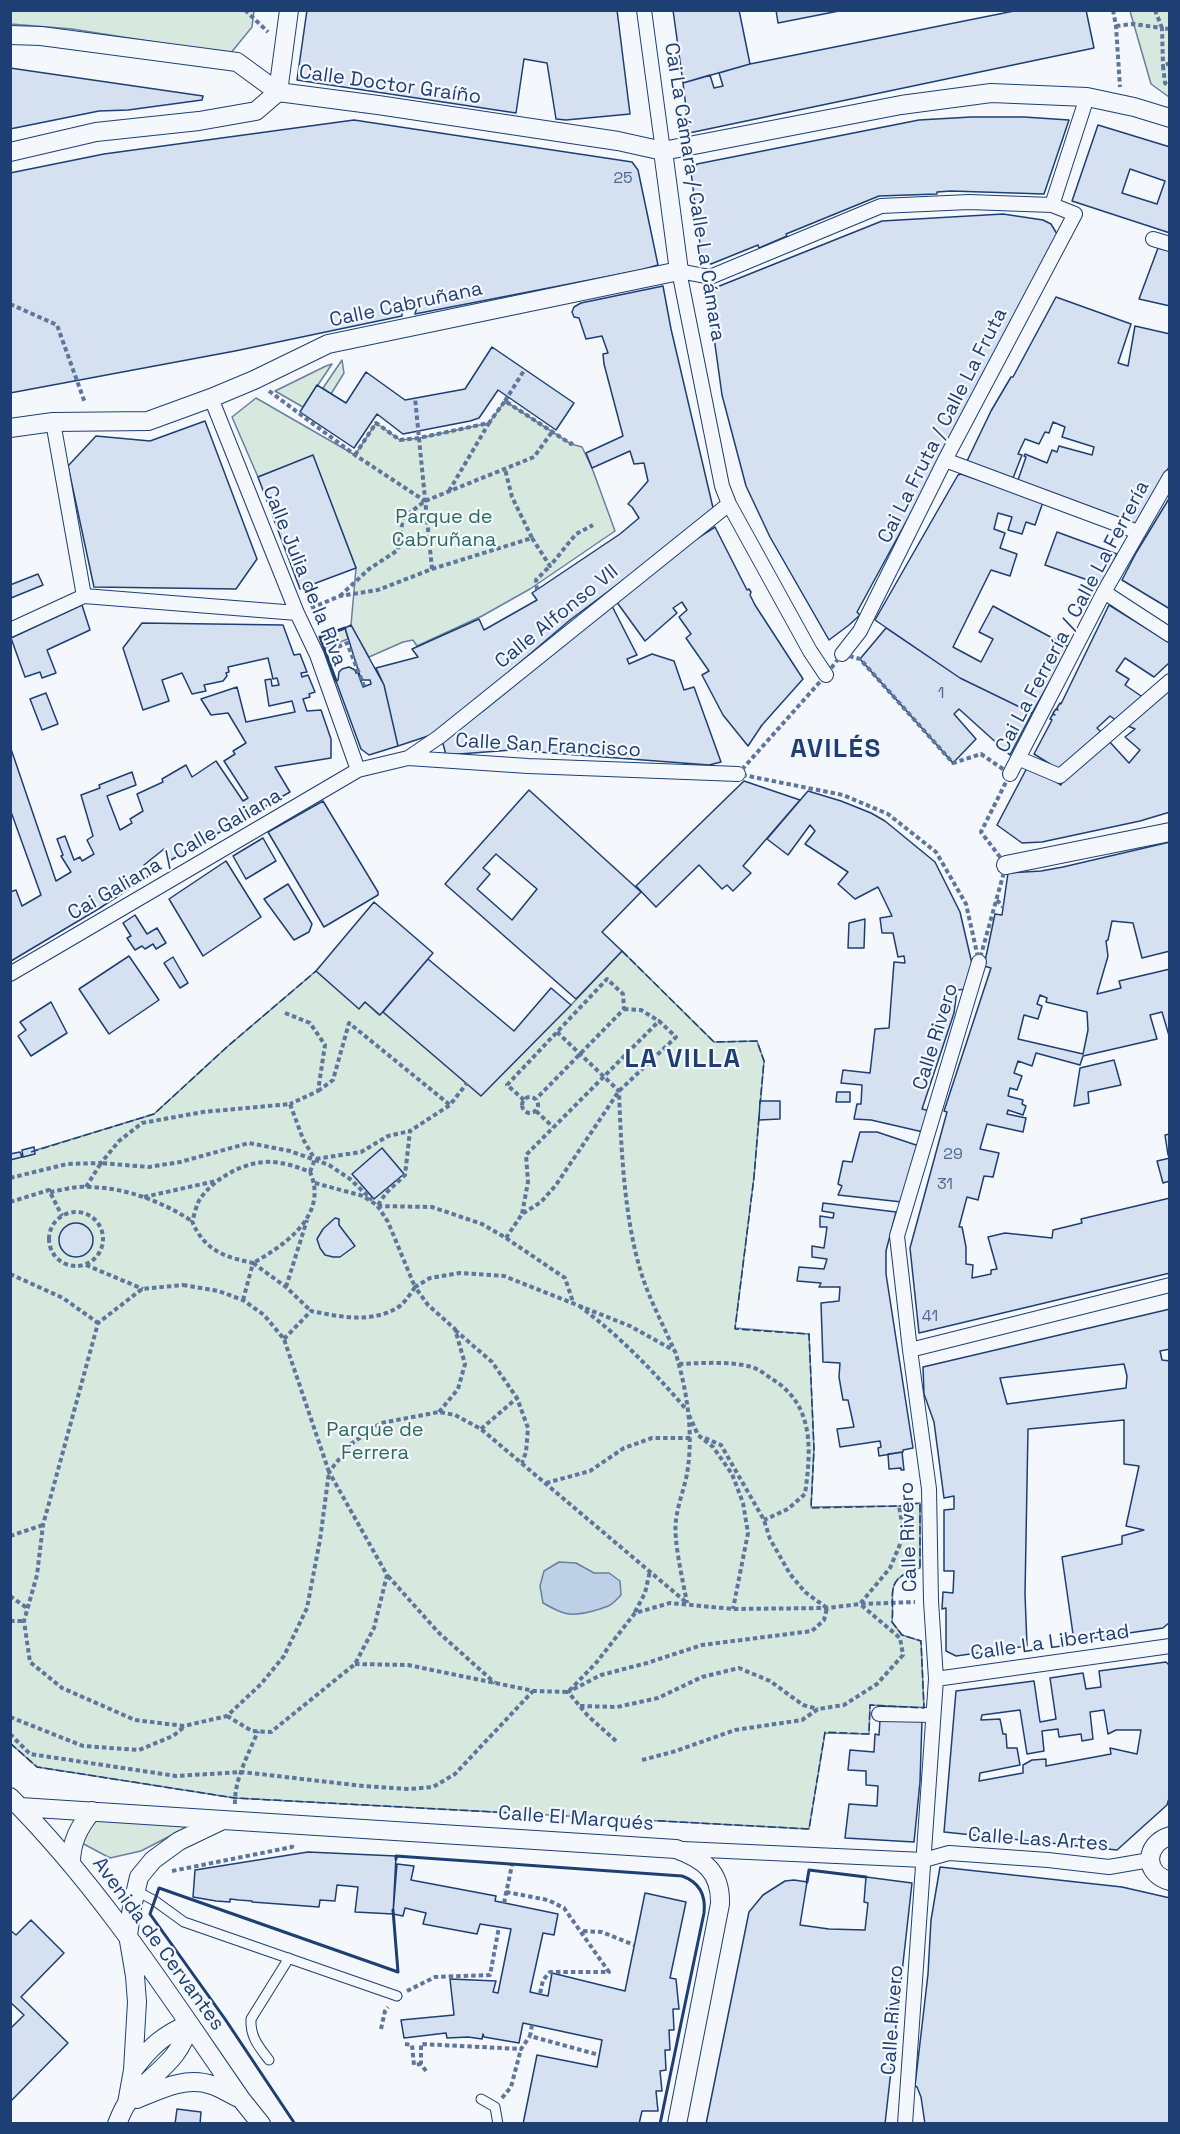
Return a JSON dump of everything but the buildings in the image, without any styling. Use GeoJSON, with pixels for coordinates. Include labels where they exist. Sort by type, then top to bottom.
{"type":"FeatureCollection","features":[{"type":"Feature","properties":{"kind":"street"},"geometry":{"type":"LineString","coordinates":[[10,152],[96,132],[199,121],[256,111],[278,92],[289,10]]}},
{"type":"Feature","properties":{"kind":"street","name":"Cai La Cámara / Calle La Cámara"},"geometry":{"type":"LineString","coordinates":[[644,10],[678,271],[722,486],[729,504],[810,651],[826,675]]}},
{"type":"Feature","properties":{"kind":"street","name":"Calle Doctor Graíño"},"geometry":{"type":"LineString","coordinates":[[10,35],[41,36],[237,62],[278,92],[618,141],[663,151]]}},
{"type":"Feature","properties":{"kind":"street"},"geometry":{"type":"LineString","coordinates":[[663,151],[901,105],[991,93],[1087,97],[1170,118]]}},
{"type":"Feature","properties":{"kind":"street"},"geometry":{"type":"LineString","coordinates":[[678,271],[710,277],[882,206],[969,202],[1052,205],[1087,97]]}},
{"type":"Feature","properties":{"kind":"street","name":"Cai La Fruta / Calle La Fruta"},"geometry":{"type":"LineString","coordinates":[[842,654],[860,631],[945,459],[1075,214],[1052,205]]}},
{"type":"Feature","properties":{"kind":"street"},"geometry":{"type":"LineString","coordinates":[[1153,239],[1170,244]]}},
{"type":"Feature","properties":{"kind":"street","name":"Calle Cabruñana"},"geometry":{"type":"LineString","coordinates":[[10,428],[53,422],[148,421],[254,380],[328,344],[678,271]]}},
{"type":"Feature","properties":{"kind":"street","name":"Calle Julia de la Riva"},"geometry":{"type":"LineString","coordinates":[[211,398],[316,655],[358,770]]}},
{"type":"Feature","properties":{"kind":"street"},"geometry":{"type":"LineString","coordinates":[[53,422],[84,596]]}},
{"type":"Feature","properties":{"kind":"street"},"geometry":{"type":"LineString","coordinates":[[945,459],[1138,532]]}},
{"type":"Feature","properties":{"kind":"street","name":"Cai La Ferrería / Calle La Ferrería"},"geometry":{"type":"LineString","coordinates":[[1010,774],[1020,759],[1104,592],[1170,477]]}},
{"type":"Feature","properties":{"kind":"street","name":"Calle Alfonso VII"},"geometry":{"type":"LineString","coordinates":[[408,758],[448,730],[729,504]]}},
{"type":"Feature","properties":{"kind":"street"},"geometry":{"type":"LineString","coordinates":[[1104,592],[1170,635]]}},
{"type":"Feature","properties":{"kind":"street"},"geometry":{"type":"LineString","coordinates":[[10,630],[84,596],[297,613]]}},
{"type":"Feature","properties":{"kind":"street"},"geometry":{"type":"LineString","coordinates":[[1020,759],[1060,776],[1170,681]]}},
{"type":"Feature","properties":{"kind":"street","name":"Calle San Francisco"},"geometry":{"type":"LineString","coordinates":[[358,770],[408,758],[528,766],[738,774]]}},
{"type":"Feature","properties":{"kind":"street","name":"Cai Galiana / Calle Galiana"},"geometry":{"type":"LineString","coordinates":[[10,974],[358,770]]}},
{"type":"Feature","properties":{"kind":"street"},"geometry":{"type":"LineString","coordinates":[[1006,865],[1170,832]]}},
{"type":"Feature","properties":{"kind":"street","name":"Calle Rivero"},"geometry":{"type":"LineString","coordinates":[[905,2124],[936,1679],[931,1601],[929,1489],[897,1236],[979,962]]}},
{"type":"Feature","properties":{"kind":"street"},"geometry":{"type":"LineString","coordinates":[[910,1350],[1170,1285]]}},
{"type":"Feature","properties":{"kind":"street","name":"Calle La Libertad"},"geometry":{"type":"LineString","coordinates":[[936,1679],[1170,1646]]}},
{"type":"Feature","properties":{"kind":"street"},"geometry":{"type":"LineString","coordinates":[[879,1714],[933,1715]]}},
{"type":"Feature","properties":{"kind":"street","name":"Calle El Marqués"},"geometry":{"type":"LineString","coordinates":[[15,1802],[92,1811],[676,1848],[924,1860]]}},
{"type":"Feature","properties":{"kind":"street","name":"Avenida de Cervantes"},"geometry":{"type":"LineString","coordinates":[[15,1802],[71,1863],[128,1935],[241,2099],[261,2124]]}},
{"type":"Feature","properties":{"kind":"street"},"geometry":{"type":"LineString","coordinates":[[71,1863],[71,1850],[78,1828],[92,1811]]}},
{"type":"Feature","properties":{"kind":"street","name":"Calle El Marqués"},"geometry":{"type":"LineString","coordinates":[[137,1883],[153,1860],[179,1841],[230,1819]]}},
{"type":"Feature","properties":{"kind":"street"},"geometry":{"type":"LineString","coordinates":[[1170,1836],[1161,1839],[1150,1852],[1152,1868],[1156,1875],[1170,1881]]}},
{"type":"Feature","properties":{"kind":"street"},"geometry":{"type":"LineString","coordinates":[[676,1848],[695,1856],[712,1872],[721,1887],[720,1904],[677,2124]]}},
{"type":"Feature","properties":{"kind":"street","name":"Calle Las Artes"},"geometry":{"type":"LineString","coordinates":[[924,1860],[949,1853],[1109,1867],[1150,1860]]}},
{"type":"Feature","properties":{"kind":"street"},"geometry":{"type":"LineString","coordinates":[[117,2124],[127,2103],[133,2070],[137,2002],[128,1935],[137,1883]]}},
{"type":"Feature","properties":{"kind":"street"},"geometry":{"type":"LineString","coordinates":[[133,2070],[149,2049],[170,2032],[189,2024]]}},
{"type":"Feature","properties":{"kind":"street"},"geometry":{"type":"LineString","coordinates":[[127,2103],[180,2051],[186,2039],[189,2024]]}},
{"type":"Feature","properties":{"kind":"street"},"geometry":{"type":"LineString","coordinates":[[127,2103],[169,2085],[190,2082],[211,2085],[241,2099]]}},
{"type":"Feature","properties":{"kind":"lane"},"geometry":{"type":"LineString","coordinates":[[137,1883],[155,1901],[184,1922],[397,1996]]}},
{"type":"Feature","properties":{"kind":"lane"},"geometry":{"type":"LineString","coordinates":[[269,2060],[255,2042],[250,2030],[251,2019],[289,1958]]}},
{"type":"Feature","properties":{"kind":"lane"},"geometry":{"type":"LineString","coordinates":[[482,2099],[495,2107],[498,2124]]}},
{"type":"Feature","properties":{"kind":"path"},"geometry":{"type":"LineString","coordinates":[[245,10],[284,46]]}},
{"type":"Feature","properties":{"kind":"path"},"geometry":{"type":"LineString","coordinates":[[1113,10],[1121,104]]}},
{"type":"Feature","properties":{"kind":"path"},"geometry":{"type":"LineString","coordinates":[[1155,10],[1162,28],[1165,83],[1170,87]]}},
{"type":"Feature","properties":{"kind":"path"},"geometry":{"type":"LineString","coordinates":[[1116,26],[1133,24],[1170,29]]}},
{"type":"Feature","properties":{"kind":"path"},"geometry":{"type":"LineString","coordinates":[[1163,66],[1170,63]]}},
{"type":"Feature","properties":{"kind":"path"},"geometry":{"type":"LineString","coordinates":[[10,304],[57,325],[92,423]]}},
{"type":"Feature","properties":{"kind":"path"},"geometry":{"type":"LineString","coordinates":[[448,492],[489,423],[525,369]]}},
{"type":"Feature","properties":{"kind":"path"},"geometry":{"type":"LineString","coordinates":[[254,380],[355,455],[425,501]]}},
{"type":"Feature","properties":{"kind":"path"},"geometry":{"type":"LineString","coordinates":[[415,398],[432,569]]}},
{"type":"Feature","properties":{"kind":"path"},"geometry":{"type":"LineString","coordinates":[[505,401],[571,444],[573,441]]}},
{"type":"Feature","properties":{"kind":"path"},"geometry":{"type":"LineString","coordinates":[[355,455],[376,423],[400,440],[489,423]]}},
{"type":"Feature","properties":{"kind":"path"},"geometry":{"type":"LineString","coordinates":[[340,596],[369,569],[398,550],[403,518],[425,501],[534,457],[552,432]]}},
{"type":"Feature","properties":{"kind":"path"},"geometry":{"type":"LineString","coordinates":[[505,470],[512,497],[532,538],[550,566]]}},
{"type":"Feature","properties":{"kind":"path"},"geometry":{"type":"LineString","coordinates":[[537,590],[536,580],[576,534],[593,525]]}},
{"type":"Feature","properties":{"kind":"path"},"geometry":{"type":"LineString","coordinates":[[322,604],[340,596],[378,590],[432,569],[532,538]]}},
{"type":"Feature","properties":{"kind":"path"},"geometry":{"type":"LineString","coordinates":[[316,655],[347,643],[364,686]]}},
{"type":"Feature","properties":{"kind":"path"},"geometry":{"type":"LineString","coordinates":[[738,774],[842,654],[860,659],[953,763],[981,754],[1010,774],[981,832],[1006,865],[979,962]]}},
{"type":"Feature","properties":{"kind":"path"},"geometry":{"type":"LineString","coordinates":[[738,774],[843,795],[888,814],[936,852],[966,904],[979,962]]}},
{"type":"Feature","properties":{"kind":"path"},"geometry":{"type":"LineString","coordinates":[[997,899],[1003,907]]}},
{"type":"Feature","properties":{"kind":"path"},"geometry":{"type":"LineString","coordinates":[[524,1100],[507,1085],[607,979],[623,994],[624,1009],[536,1099]]}},
{"type":"Feature","properties":{"kind":"path"},"geometry":{"type":"LineString","coordinates":[[506,1238],[522,1215],[541,1202],[556,1185],[619,1091],[676,1037],[659,1021],[641,1010],[624,1009]]}},
{"type":"Feature","properties":{"kind":"path"},"geometry":{"type":"LineString","coordinates":[[285,1013],[310,1023],[325,1046],[318,1091]]}},
{"type":"Feature","properties":{"kind":"path"},"geometry":{"type":"LineString","coordinates":[[522,1215],[528,1182],[526,1155],[659,1021]]}},
{"type":"Feature","properties":{"kind":"path"},"geometry":{"type":"LineString","coordinates":[[86,1186],[119,1141],[142,1123],[203,1112],[290,1104],[318,1091],[333,1080],[349,1023],[450,1105]]}},
{"type":"Feature","properties":{"kind":"path"},"geometry":{"type":"LineString","coordinates":[[557,1032],[619,1091],[621,1144],[628,1210],[640,1270],[675,1351],[684,1381],[691,1438],[687,1474],[676,1521],[681,1573],[687,1603]]}},
{"type":"Feature","properties":{"kind":"path"},"geometry":{"type":"LineString","coordinates":[[315,1159],[361,1152],[388,1136],[410,1131],[450,1105],[466,1083]]}},
{"type":"Feature","properties":{"kind":"path"},"geometry":{"type":"LineString","coordinates":[[524,1100],[531,1097],[536,1099]]}},
{"type":"Feature","properties":{"kind":"path"},"geometry":{"type":"LineString","coordinates":[[536,1099],[538,1107],[536,1111]]}},
{"type":"Feature","properties":{"kind":"path"},"geometry":{"type":"LineString","coordinates":[[524,1100],[523,1108],[526,1112],[536,1111]]}},
{"type":"Feature","properties":{"kind":"path"},"geometry":{"type":"LineString","coordinates":[[290,1104],[303,1139],[315,1159]]}},
{"type":"Feature","properties":{"kind":"path"},"geometry":{"type":"LineString","coordinates":[[536,1111],[553,1127]]}},
{"type":"Feature","properties":{"kind":"path"},"geometry":{"type":"LineString","coordinates":[[378,1206],[386,1193],[405,1175],[410,1131]]}},
{"type":"Feature","properties":{"kind":"path"},"geometry":{"type":"LineString","coordinates":[[10,1178],[67,1164],[101,1163],[149,1167],[180,1162],[249,1143],[290,1151],[329,1165],[350,1179],[378,1206],[388,1222],[415,1287],[428,1305],[492,1362],[517,1398],[528,1428],[526,1452],[522,1463]]}},
{"type":"Feature","properties":{"kind":"path"},"geometry":{"type":"LineString","coordinates":[[310,1172],[315,1159]]}},
{"type":"Feature","properties":{"kind":"path"},"geometry":{"type":"LineString","coordinates":[[143,1197],[216,1181],[251,1165],[271,1161],[291,1164],[310,1172],[315,1183],[314,1201],[286,1287]]}},
{"type":"Feature","properties":{"kind":"path"},"geometry":{"type":"LineString","coordinates":[[192,1221],[199,1200],[216,1181]]}},
{"type":"Feature","properties":{"kind":"path"},"geometry":{"type":"LineString","coordinates":[[315,1183],[363,1196],[378,1206],[432,1207],[482,1224],[565,1278],[573,1302],[604,1325],[645,1362],[687,1410],[698,1435],[713,1447],[732,1474],[743,1503],[748,1533],[733,1609]]}},
{"type":"Feature","properties":{"kind":"path"},"geometry":{"type":"LineString","coordinates":[[10,1202],[49,1191],[86,1186],[129,1192],[171,1207],[192,1221],[198,1237],[212,1249],[227,1257],[252,1263],[286,1287],[311,1311],[348,1319],[376,1316],[400,1305],[415,1287],[430,1278],[460,1273],[504,1276],[630,1326],[675,1351]]}},
{"type":"Feature","properties":{"kind":"path"},"geometry":{"type":"LineString","coordinates":[[50,1192],[62,1215]]}},
{"type":"Feature","properties":{"kind":"path"},"geometry":{"type":"LineString","coordinates":[[80,1212],[89,1215],[101,1227],[103,1245],[94,1261],[77,1267],[68,1266],[53,1255],[50,1247],[50,1229],[62,1215],[80,1212]]}},
{"type":"Feature","properties":{"kind":"path"},"geometry":{"type":"LineString","coordinates":[[243,1300],[252,1263],[275,1251],[308,1217]]}},
{"type":"Feature","properties":{"kind":"path"},"geometry":{"type":"LineString","coordinates":[[86,1265],[143,1289],[183,1285],[218,1291],[243,1300],[264,1315],[284,1339],[329,1472],[387,1575],[438,1632],[495,1683]]}},
{"type":"Feature","properties":{"kind":"path"},"geometry":{"type":"LineString","coordinates":[[10,1274],[63,1298],[98,1323]]}},
{"type":"Feature","properties":{"kind":"path"},"geometry":{"type":"LineString","coordinates":[[143,1289],[98,1323],[43,1525],[37,1575],[24,1621],[30,1662],[62,1688],[135,1720],[184,1726],[227,1716],[261,1684],[284,1656],[307,1608],[321,1540],[329,1472],[351,1444],[381,1423],[439,1412],[455,1414],[481,1429],[687,1603]]}},
{"type":"Feature","properties":{"kind":"path"},"geometry":{"type":"LineString","coordinates":[[284,1339],[311,1311]]}},
{"type":"Feature","properties":{"kind":"path"},"geometry":{"type":"LineString","coordinates":[[439,1412],[458,1389],[465,1364],[455,1329]]}},
{"type":"Feature","properties":{"kind":"path"},"geometry":{"type":"LineString","coordinates":[[679,1364],[718,1362],[754,1367],[786,1387],[806,1418],[810,1455],[805,1494],[788,1509],[764,1520]]}},
{"type":"Feature","properties":{"kind":"path"},"geometry":{"type":"LineString","coordinates":[[481,1429],[517,1398]]}},
{"type":"Feature","properties":{"kind":"path"},"geometry":{"type":"LineString","coordinates":[[698,1435],[721,1445],[764,1520],[770,1539],[790,1574],[805,1592],[827,1608]]}},
{"type":"Feature","properties":{"kind":"path"},"geometry":{"type":"LineString","coordinates":[[545,1483],[590,1471],[624,1448],[652,1438],[691,1438]]}},
{"type":"Feature","properties":{"kind":"path"},"geometry":{"type":"LineString","coordinates":[[860,1604],[890,1568],[904,1535],[899,1506]]}},
{"type":"Feature","properties":{"kind":"path"},"geometry":{"type":"LineString","coordinates":[[10,1536],[43,1525]]}},
{"type":"Feature","properties":{"kind":"path"},"geometry":{"type":"LineString","coordinates":[[567,1692],[596,1663],[635,1613],[645,1593],[650,1571]]}},
{"type":"Feature","properties":{"kind":"path"},"geometry":{"type":"LineString","coordinates":[[227,1716],[252,1731],[271,1732],[355,1664],[374,1628],[387,1575]]}},
{"type":"Feature","properties":{"kind":"path"},"geometry":{"type":"LineString","coordinates":[[10,1596],[28,1608]]}},
{"type":"Feature","properties":{"kind":"path"},"geometry":{"type":"LineString","coordinates":[[635,1613],[670,1603],[733,1609],[827,1608],[931,1601]]}},
{"type":"Feature","properties":{"kind":"path"},"geometry":{"type":"LineString","coordinates":[[579,1706],[617,1707],[658,1698],[702,1677],[739,1668],[770,1681],[803,1705],[818,1709],[844,1705],[877,1684],[903,1655],[900,1638],[860,1604]]}},
{"type":"Feature","properties":{"kind":"path"},"geometry":{"type":"LineString","coordinates":[[355,1664],[408,1665],[534,1691],[567,1692],[601,1675],[702,1645],[812,1630],[824,1620],[827,1608]]}},
{"type":"Feature","properties":{"kind":"path"},"geometry":{"type":"LineString","coordinates":[[10,1621],[24,1621]]}},
{"type":"Feature","properties":{"kind":"path"},"geometry":{"type":"LineString","coordinates":[[10,1734],[30,1754],[176,1776],[242,1772],[409,1789],[433,1787],[455,1774],[534,1691]]}},
{"type":"Feature","properties":{"kind":"path"},"geometry":{"type":"LineString","coordinates":[[567,1692],[616,1741]]}},
{"type":"Feature","properties":{"kind":"path"},"geometry":{"type":"LineString","coordinates":[[642,1760],[676,1752],[735,1730],[802,1720],[818,1709]]}},
{"type":"Feature","properties":{"kind":"path"},"geometry":{"type":"LineString","coordinates":[[10,1717],[83,1746],[139,1750],[173,1736],[184,1726]]}},
{"type":"Feature","properties":{"kind":"path"},"geometry":{"type":"LineString","coordinates":[[230,1819],[242,1772],[258,1731]]}},
{"type":"Feature","properties":{"kind":"path"},"geometry":{"type":"LineString","coordinates":[[137,1883],[292,1847],[294,1823]]}},
{"type":"Feature","properties":{"kind":"path"},"geometry":{"type":"LineString","coordinates":[[504,1903],[512,1865]]}},
{"type":"Feature","properties":{"kind":"path"},"geometry":{"type":"LineString","coordinates":[[506,1893],[548,1900],[564,1908],[609,1972],[550,1972],[543,1980],[540,1994]]}},
{"type":"Feature","properties":{"kind":"path"},"geometry":{"type":"LineString","coordinates":[[397,1996],[435,1977],[490,1975],[499,1927]]}},
{"type":"Feature","properties":{"kind":"path"},"geometry":{"type":"LineString","coordinates":[[582,1931],[602,1932],[634,1945]]}},
{"type":"Feature","properties":{"kind":"path"},"geometry":{"type":"LineString","coordinates":[[381,2029],[385,2011]]}},
{"type":"Feature","properties":{"kind":"path"},"geometry":{"type":"LineString","coordinates":[[495,2107],[511,2087],[521,2049],[530,2036],[532,2025]]}},
{"type":"Feature","properties":{"kind":"path"},"geometry":{"type":"LineString","coordinates":[[530,2036],[599,2055]]}},
{"type":"Feature","properties":{"kind":"path"},"geometry":{"type":"LineString","coordinates":[[405,2044],[412,2045],[414,2065],[421,2064]]}},
{"type":"Feature","properties":{"kind":"path"},"geometry":{"type":"LineString","coordinates":[[426,2072],[421,2064],[422,2044],[521,2049]]}},
{"type":"Feature","properties":{"kind":"green space"},"geometry":{"type":"Polygon","coordinates":[[[10,11],[254,11],[252,27],[230,54],[72,29],[11,24],[10,11]]]}},
{"type":"Feature","properties":{"kind":"green space"},"geometry":{"type":"Polygon","coordinates":[[[1130,11],[1169,11],[1169,97],[1151,84],[1130,11]]]}},
{"type":"Feature","properties":{"kind":"green space"},"geometry":{"type":"Polygon","coordinates":[[[342,360],[344,373],[331,394],[323,388],[342,360]]]}},
{"type":"Feature","properties":{"kind":"green space"},"geometry":{"type":"Polygon","coordinates":[[[332,364],[303,407],[275,391],[326,366],[332,364]]]}},
{"type":"Feature","properties":{"kind":"green space","name":"Parque de Cabruñana"},"geometry":{"type":"Polygon","coordinates":[[[256,398],[355,455],[376,423],[400,440],[420,438],[489,423],[505,401],[571,444],[582,447],[615,531],[530,589],[482,616],[417,646],[413,640],[403,642],[369,657],[351,625],[356,568],[313,456],[258,477],[232,417],[256,398]]]}},
{"type":"Feature","properties":{"kind":"green space"},"geometry":{"type":"Polygon","coordinates":[[[345,628],[348,639],[324,648],[320,637],[345,628]]]}},
{"type":"Feature","properties":{"kind":"green space","name":"Parque de Ferrera"},"geometry":{"type":"Polygon","coordinates":[[[622,951],[714,1042],[757,1041],[764,1061],[754,1177],[735,1328],[809,1334],[814,1449],[811,1507],[899,1506],[920,1503],[920,1568],[908,1572],[896,1582],[892,1595],[892,1622],[902,1635],[921,1641],[924,1708],[870,1705],[869,1734],[825,1733],[809,1829],[235,1798],[37,1767],[10,1743],[10,1158],[154,1114],[228,1046],[316,971],[359,1008],[365,1002],[379,1015],[383,1012],[467,1083],[571,1005],[622,951]]]}},
{"type":"Feature","properties":{"kind":"green space"},"geometry":{"type":"Polygon","coordinates":[[[100,1817],[197,1822],[141,1851],[110,1858],[80,1842],[85,1832],[100,1817]]]}},
{"type":"Feature","properties":{"kind":"water"},"geometry":{"type":"Polygon","coordinates":[[[559,1562],[576,1563],[594,1573],[609,1573],[620,1581],[621,1595],[608,1606],[585,1613],[567,1614],[550,1607],[543,1603],[540,1586],[544,1571],[559,1562]]]}},
{"type":"Feature","properties":{"kind":"fence"},"geometry":{"type":"LineString","coordinates":[[622,951],[714,1042],[757,1041],[764,1061],[760,1104]]}},
{"type":"Feature","properties":{"kind":"fence"},"geometry":{"type":"LineString","coordinates":[[31,1152],[154,1114],[228,1046],[316,971]]}},
{"type":"Feature","properties":{"kind":"fence"},"geometry":{"type":"LineString","coordinates":[[10,1743],[37,1767],[235,1798],[809,1829],[825,1732],[869,1734],[870,1705],[924,1708],[921,1641],[902,1635],[892,1622],[892,1595],[896,1582],[908,1572],[920,1568],[920,1503],[899,1506],[811,1508],[814,1449],[809,1334],[735,1329],[754,1177],[759,1116]]}},
{"type":"Feature","properties":{"kind":"wall"},"geometry":{"type":"LineString","coordinates":[[336,681],[320,637],[345,628]]}},
{"type":"Feature","properties":{"kind":"wall"},"geometry":{"type":"LineString","coordinates":[[396,1859],[396,1856],[682,1876],[697,1886],[704,1900],[704,1913],[660,2124]]}},
{"type":"Feature","properties":{"kind":"wall"},"geometry":{"type":"LineString","coordinates":[[807,1882],[809,1870],[866,1877]]}},
{"type":"Feature","properties":{"kind":"wall"},"geometry":{"type":"LineString","coordinates":[[295,2124],[225,2019],[150,1914],[159,1888],[398,1972],[393,1910]]}},
{"type":"Feature","properties":{"kind":"district","name":"AVILÉS"},"geometry":{"type":"Point","coordinates":[836,750]}},
{"type":"Feature","properties":{"kind":"district","name":"LA VILLA"},"geometry":{"type":"Point","coordinates":[683,1060]}}]}
